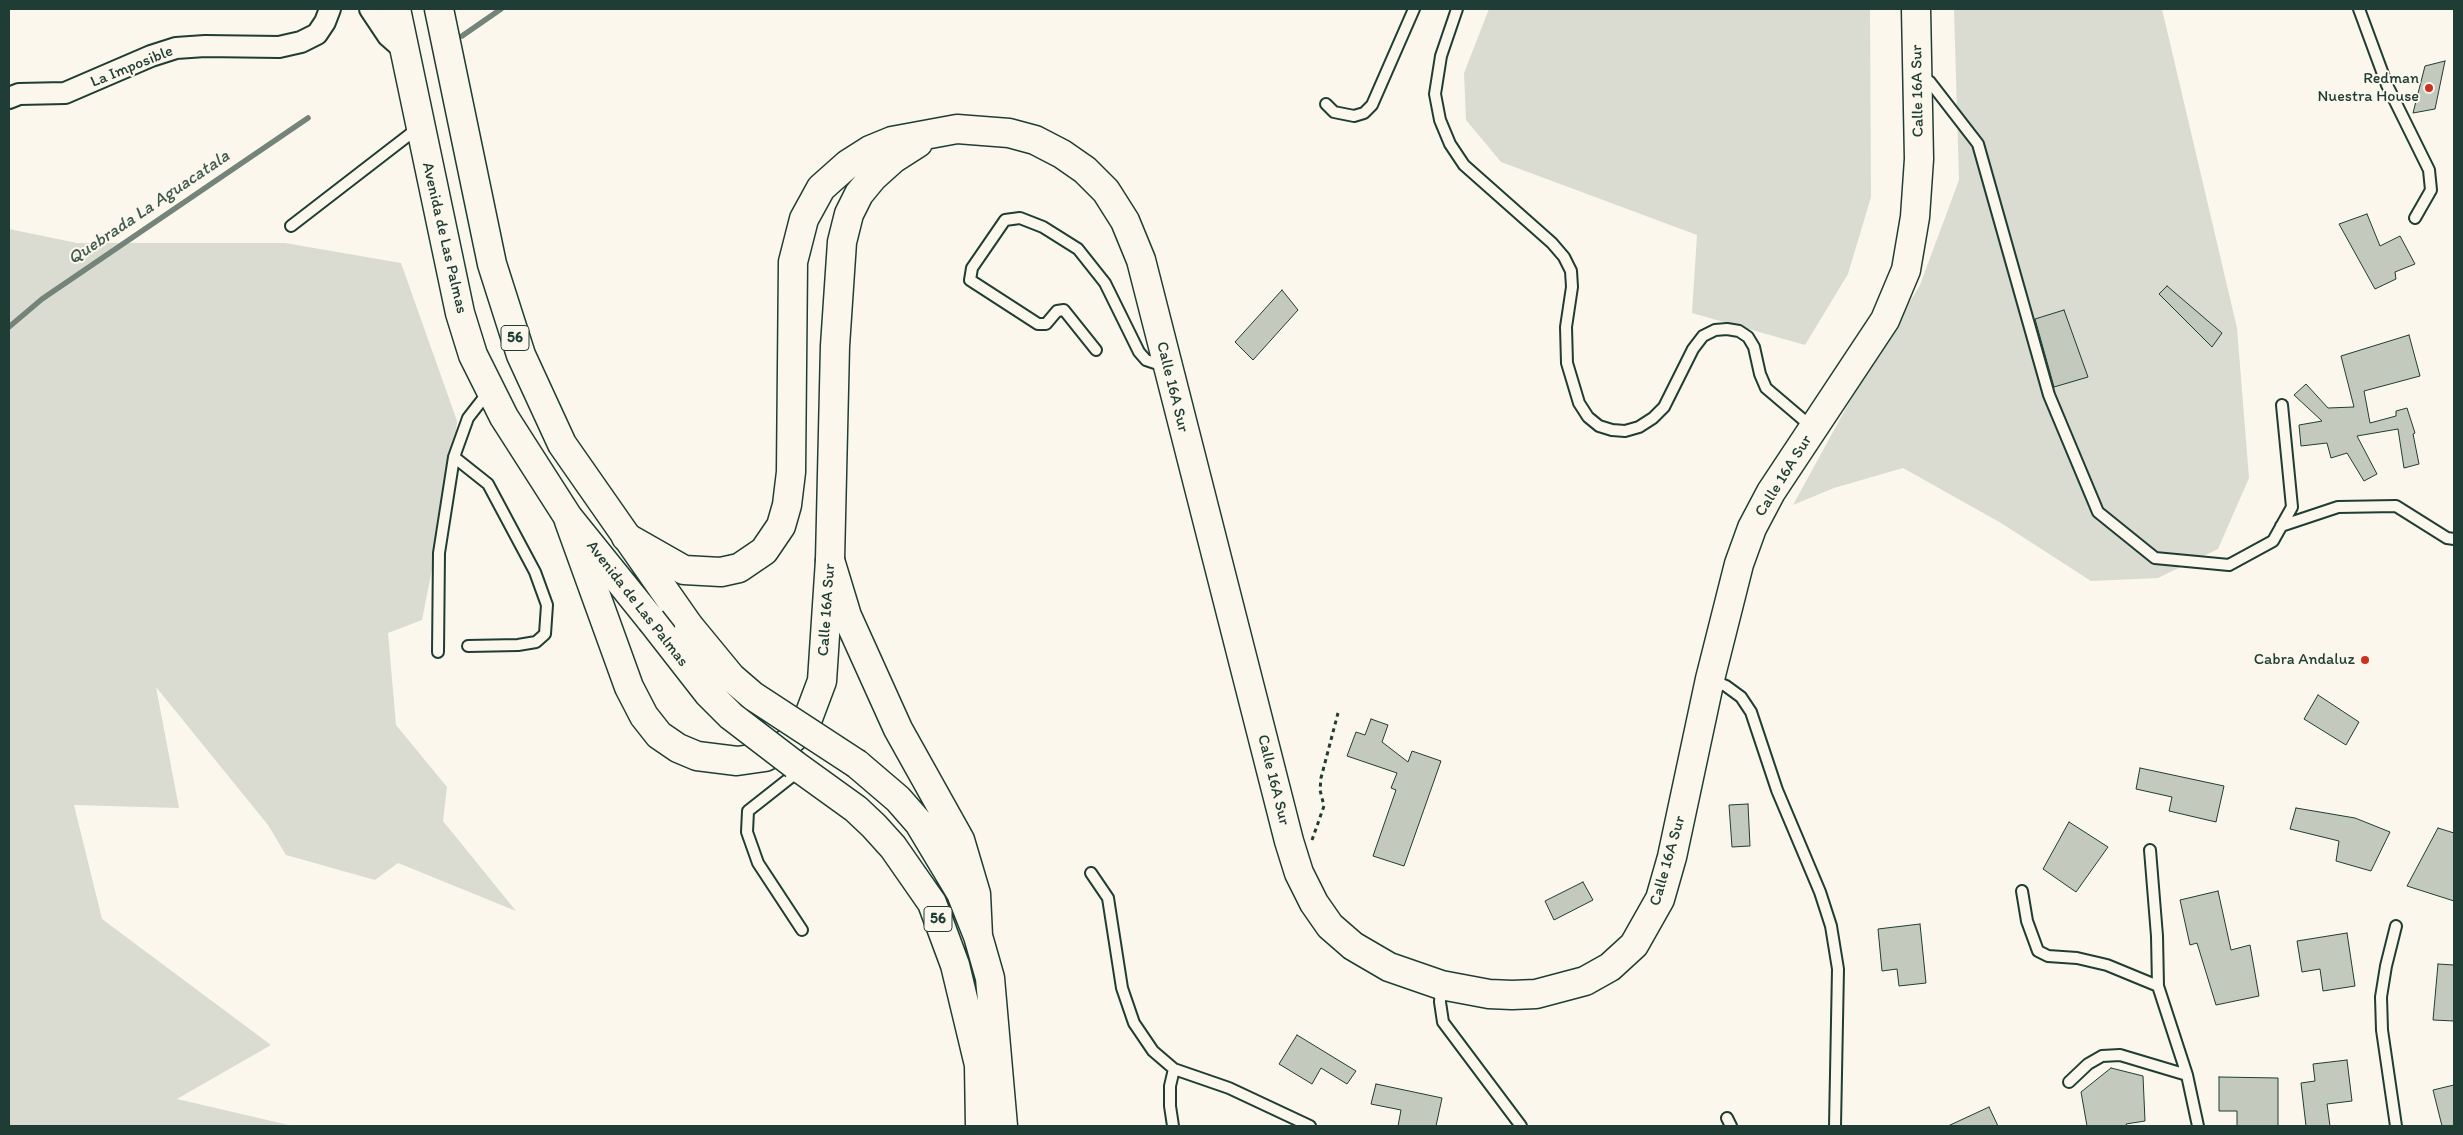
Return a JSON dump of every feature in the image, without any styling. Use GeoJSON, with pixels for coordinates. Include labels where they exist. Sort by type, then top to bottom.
{"type":"FeatureCollection","features":[{"type":"Feature","properties":{"kind":"main road","name":"Avenida de Las Palmas"},"geometry":{"type":"LineString","coordinates":[[396,9],[419,127],[460,313],[473,355],[504,417],[568,517],[708,693],[731,716],[856,809],[893,847],[932,903],[955,965],[979,1064],[980,1126]]}},
{"type":"Feature","properties":{"kind":"main road","name":"Avenida de Las Palmas"},"geometry":{"type":"LineString","coordinates":[[439,9],[492,264],[518,346],[562,444],[688,626],[731,677],[753,696],[857,764],[898,799],[919,823],[961,893],[978,936],[990,978],[1003,1126]]}},
{"type":"Feature","properties":{"kind":"main road","name":"Calle 16A Sur"},"geometry":{"type":"LineString","coordinates":[[626,537],[677,566],[706,573],[721,572],[739,568],[764,551],[781,526],[787,505],[791,472],[794,262],[804,219],[821,188],[848,164],[870,150],[892,141],[936,131],[983,129],[1009,132],[1035,140],[1062,154],[1085,170],[1106,191],[1128,229],[1141,260],[1165,361],[1299,873],[1314,903],[1330,926],[1353,946],[1389,967],[1441,985],[1489,994],[1512,996],[1536,994],[1585,982],[1610,967],[1634,945],[1648,924],[1660,899],[1670,866],[1710,679],[1739,564],[1752,528],[1772,492],[1885,320],[1906,270],[1915,217],[1919,159],[1916,9]]}},
{"type":"Feature","properties":{"kind":"main road","name":"Calle 16A Sur"},"geometry":{"type":"LineString","coordinates":[[568,517],[616,654],[644,716],[659,735],[678,748],[697,756],[717,760],[753,760],[765,757],[782,748],[807,721],[822,681],[830,560],[835,346],[842,242],[849,214],[859,194],[873,177],[892,159],[936,131]]}},
{"type":"Feature","properties":{"kind":"main road"},"geometry":{"type":"LineString","coordinates":[[830,560],[847,616],[898,729],[960,840],[970,866],[976,894],[978,936]]}},
{"type":"Feature","properties":{"kind":"street","name":"La Imposible"},"geometry":{"type":"LineString","coordinates":[[9,98],[19,94],[65,93],[151,56],[176,48],[205,46],[279,47],[301,42],[316,34],[326,22],[330,9]]}},
{"type":"Feature","properties":{"kind":"street"},"geometry":{"type":"LineString","coordinates":[[370,9],[388,36],[404,50]]}},
{"type":"Feature","properties":{"kind":"lane"},"geometry":{"type":"LineString","coordinates":[[1326,104],[1334,112],[1354,116],[1364,113],[1372,105],[1414,9]]}},
{"type":"Feature","properties":{"kind":"lane"},"geometry":{"type":"LineString","coordinates":[[1458,9],[1441,56],[1435,94],[1440,120],[1464,166],[1552,243],[1568,264],[1571,271],[1572,288],[1566,327],[1567,363],[1578,403],[1588,417],[1600,426],[1612,430],[1625,431],[1638,427],[1653,418],[1664,407],[1693,349],[1703,336],[1715,330],[1727,329],[1739,331],[1748,337],[1754,348],[1760,374],[1766,388],[1813,429]]}},
{"type":"Feature","properties":{"kind":"lane"},"geometry":{"type":"LineString","coordinates":[[2359,9],[2387,84],[2429,170],[2431,190],[2415,218]]}},
{"type":"Feature","properties":{"kind":"lane"},"geometry":{"type":"LineString","coordinates":[[1917,74],[1930,82],[1978,144],[2049,394],[2098,512],[2155,558],[2229,565],[2273,541],[2292,508],[2282,405]]}},
{"type":"Feature","properties":{"kind":"lane"},"geometry":{"type":"LineString","coordinates":[[291,226],[419,127]]}},
{"type":"Feature","properties":{"kind":"lane"},"geometry":{"type":"LineString","coordinates":[[1096,350],[1064,310],[1058,311],[1046,324],[1038,324],[970,280],[972,268],[1005,220],[1020,218],[1043,227],[1078,249],[1105,283],[1139,352],[1146,360],[1156,363],[1165,361]]}},
{"type":"Feature","properties":{"kind":"lane"},"geometry":{"type":"LineString","coordinates":[[438,652],[439,553],[454,457],[468,418],[490,390]]}},
{"type":"Feature","properties":{"kind":"lane"},"geometry":{"type":"LineString","coordinates":[[454,457],[488,484],[535,572],[547,605],[545,634],[536,642],[518,645],[468,646]]}},
{"type":"Feature","properties":{"kind":"lane"},"geometry":{"type":"LineString","coordinates":[[2281,526],[2338,507],[2396,506],[2447,538],[2454,539]]}},
{"type":"Feature","properties":{"kind":"lane"},"geometry":{"type":"LineString","coordinates":[[1710,679],[1726,686],[1741,697],[1751,712],[1777,790],[1820,892],[1831,926],[1838,969],[1835,1126]]}},
{"type":"Feature","properties":{"kind":"lane"},"geometry":{"type":"LineString","coordinates":[[798,767],[748,811],[747,832],[758,863],[802,930]]}},
{"type":"Feature","properties":{"kind":"lane"},"geometry":{"type":"LineString","coordinates":[[2150,850],[2156,919],[2158,986],[2187,1075],[2198,1126]]}},
{"type":"Feature","properties":{"kind":"lane"},"geometry":{"type":"LineString","coordinates":[[1091,873],[1108,898],[1122,988],[1134,1023],[1153,1051],[1174,1069],[1229,1088],[1310,1126]]}},
{"type":"Feature","properties":{"kind":"lane"},"geometry":{"type":"LineString","coordinates":[[2022,891],[2027,921],[2038,951],[2048,956],[2077,958],[2107,965],[2158,986]]}},
{"type":"Feature","properties":{"kind":"lane"},"geometry":{"type":"LineString","coordinates":[[2396,926],[2386,966],[2382,1030],[2396,1126]]}},
{"type":"Feature","properties":{"kind":"lane"},"geometry":{"type":"LineString","coordinates":[[1441,985],[1440,1002],[1443,1022],[1521,1126]]}},
{"type":"Feature","properties":{"kind":"lane"},"geometry":{"type":"LineString","coordinates":[[2069,1082],[2088,1064],[2102,1056],[2120,1056],[2187,1075]]}},
{"type":"Feature","properties":{"kind":"lane"},"geometry":{"type":"LineString","coordinates":[[1173,1126],[1170,1099],[1174,1069]]}},
{"type":"Feature","properties":{"kind":"path"},"geometry":{"type":"LineString","coordinates":[[1311,842],[1324,806],[1320,790],[1321,778],[1338,713]]}},
{"type":"Feature","properties":{"kind":"shaded area"},"geometry":{"type":"Polygon","coordinates":[[[1489,9],[1870,9],[1871,197],[1848,274],[1805,345],[1692,313],[1697,235],[1501,162],[1466,120],[1464,73],[1489,9]]]}},
{"type":"Feature","properties":{"kind":"shaded area"},"geometry":{"type":"Polygon","coordinates":[[[1954,9],[2162,9],[2237,328],[2249,478],[2218,549],[2158,578],[2091,581],[2001,523],[1903,468],[1834,488],[1793,505],[1851,399],[1920,285],[1959,180],[1954,9]]]}},
{"type":"Feature","properties":{"kind":"shaded area"},"geometry":{"type":"Polygon","coordinates":[[[9,229],[77,243],[285,243],[401,263],[457,421],[454,457],[422,620],[388,633],[396,725],[447,787],[443,821],[516,911],[398,863],[375,880],[286,855],[268,825],[156,687],[179,808],[74,805],[102,919],[271,1045],[177,1099],[293,1126],[9,1126],[9,229]]]}},
{"type":"Feature","properties":{"kind":"building","name":"Redman Nuestra House"},"geometry":{"type":"Polygon","coordinates":[[[2445,61],[2435,109],[2413,113],[2425,66],[2445,61]]]}},
{"type":"Feature","properties":{"kind":"building"},"geometry":{"type":"Polygon","coordinates":[[[2367,214],[2380,246],[2400,236],[2415,264],[2395,272],[2396,279],[2375,289],[2339,224],[2367,214]]]}},
{"type":"Feature","properties":{"kind":"building"},"geometry":{"type":"Polygon","coordinates":[[[2167,286],[2222,333],[2212,347],[2159,294],[2167,286]]]}},
{"type":"Feature","properties":{"kind":"building"},"geometry":{"type":"Polygon","coordinates":[[[1282,290],[1298,310],[1253,360],[1235,342],[1282,290]]]}},
{"type":"Feature","properties":{"kind":"building"},"geometry":{"type":"Polygon","coordinates":[[[2064,310],[2088,377],[2054,387],[2035,319],[2064,310]]]}},
{"type":"Feature","properties":{"kind":"building"},"geometry":{"type":"Polygon","coordinates":[[[2409,335],[2420,376],[2364,391],[2370,423],[2396,416],[2396,411],[2407,408],[2415,433],[2413,434],[2419,464],[2404,468],[2398,429],[2357,436],[2377,474],[2364,481],[2347,453],[2331,458],[2327,443],[2301,446],[2299,425],[2322,421],[2294,395],[2306,384],[2328,408],[2354,407],[2341,356],[2409,335]]]}},
{"type":"Feature","properties":{"kind":"building"},"geometry":{"type":"Polygon","coordinates":[[[2318,695],[2359,722],[2346,745],[2304,719],[2318,695]]]}},
{"type":"Feature","properties":{"kind":"building"},"geometry":{"type":"Polygon","coordinates":[[[1371,719],[1388,725],[1382,742],[1408,762],[1412,751],[1441,761],[1404,866],[1373,856],[1396,790],[1391,788],[1397,773],[1347,756],[1356,732],[1365,735],[1371,719]]]}},
{"type":"Feature","properties":{"kind":"building"},"geometry":{"type":"Polygon","coordinates":[[[2140,768],[2224,786],[2216,822],[2169,811],[2172,797],[2136,789],[2140,768]]]}},
{"type":"Feature","properties":{"kind":"building"},"geometry":{"type":"Polygon","coordinates":[[[1748,804],[1750,846],[1732,847],[1729,805],[1748,804]]]}},
{"type":"Feature","properties":{"kind":"building"},"geometry":{"type":"Polygon","coordinates":[[[2296,808],[2355,818],[2390,832],[2371,871],[2336,861],[2339,841],[2290,829],[2296,808]]]}},
{"type":"Feature","properties":{"kind":"building"},"geometry":{"type":"Polygon","coordinates":[[[2069,822],[2108,847],[2076,892],[2043,869],[2069,822]]]}},
{"type":"Feature","properties":{"kind":"building"},"geometry":{"type":"Polygon","coordinates":[[[2438,828],[2454,833],[2454,901],[2407,886],[2438,828]]]}},
{"type":"Feature","properties":{"kind":"building"},"geometry":{"type":"Polygon","coordinates":[[[1583,882],[1593,900],[1554,920],[1545,901],[1583,882]]]}},
{"type":"Feature","properties":{"kind":"building"},"geometry":{"type":"Polygon","coordinates":[[[2218,891],[2231,950],[2250,945],[2259,996],[2216,1005],[2197,943],[2190,945],[2180,900],[2218,891]]]}},
{"type":"Feature","properties":{"kind":"building"},"geometry":{"type":"Polygon","coordinates":[[[1920,924],[1926,983],[1899,986],[1897,969],[1882,971],[1878,929],[1920,924]]]}},
{"type":"Feature","properties":{"kind":"building"},"geometry":{"type":"Polygon","coordinates":[[[2347,933],[2355,986],[2323,991],[2320,969],[2302,972],[2297,941],[2347,933]]]}},
{"type":"Feature","properties":{"kind":"building"},"geometry":{"type":"Polygon","coordinates":[[[2438,964],[2454,965],[2454,1021],[2433,1020],[2438,964]]]}},
{"type":"Feature","properties":{"kind":"building"},"geometry":{"type":"Polygon","coordinates":[[[1297,1035],[1356,1071],[1347,1084],[1321,1068],[1312,1084],[1279,1064],[1297,1035]]]}},
{"type":"Feature","properties":{"kind":"building"},"geometry":{"type":"Polygon","coordinates":[[[2347,1060],[2352,1101],[2327,1104],[2330,1126],[2306,1126],[2301,1083],[2315,1081],[2313,1064],[2347,1060]]]}},
{"type":"Feature","properties":{"kind":"building"},"geometry":{"type":"Polygon","coordinates":[[[2111,1068],[2143,1076],[2145,1121],[2126,1124],[2127,1126],[2087,1126],[2081,1092],[2111,1068]]]}},
{"type":"Feature","properties":{"kind":"building"},"geometry":{"type":"Polygon","coordinates":[[[2219,1077],[2278,1078],[2278,1126],[2237,1126],[2237,1111],[2219,1111],[2219,1077]]]}},
{"type":"Feature","properties":{"kind":"building"},"geometry":{"type":"Polygon","coordinates":[[[1376,1084],[1442,1098],[1436,1126],[1398,1126],[1401,1110],[1371,1104],[1376,1084]]]}},
{"type":"Feature","properties":{"kind":"building"},"geometry":{"type":"Polygon","coordinates":[[[2454,1085],[2454,1126],[2442,1126],[2433,1090],[2454,1085]]]}},
{"type":"Feature","properties":{"kind":"building"},"geometry":{"type":"Polygon","coordinates":[[[1989,1107],[1998,1126],[1948,1126],[1989,1107]]]}},
{"type":"Feature","properties":{"kind":"waterway","name":"Quebrada La Aguacatala"},"geometry":{"type":"LineString","coordinates":[[462,36],[501,9]]}},
{"type":"Feature","properties":{"kind":"waterway","name":"Quebrada La Aguacatala"},"geometry":{"type":"LineString","coordinates":[[9,327],[42,299],[308,118]]}},
{"type":"Feature","properties":{"kind":"place","name":"Redman Nuestra House"},"geometry":{"type":"Point","coordinates":[2429,88]}},
{"type":"Feature","properties":{"kind":"place","name":"Cabra Andaluz"},"geometry":{"type":"Point","coordinates":[2365,660]}}]}
